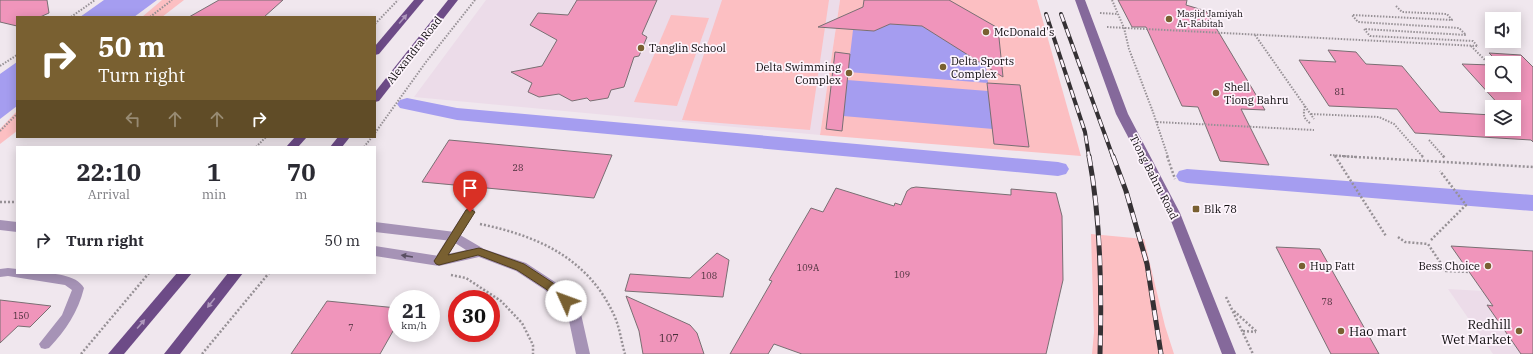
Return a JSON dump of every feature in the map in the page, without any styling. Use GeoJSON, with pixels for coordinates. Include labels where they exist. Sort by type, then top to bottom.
{"type":"FeatureCollection","features":[{"type":"Feature","properties":{"kind":"main road"},"geometry":{"type":"LineString","coordinates":[[376,51],[419,0]]}},
{"type":"Feature","properties":{"kind":"main road","name":"Alexandra Road"},"geometry":{"type":"LineString","coordinates":[[376,98],[453,0]]}},
{"type":"Feature","properties":{"kind":"main road","name":"Tiong Bahru Road"},"geometry":{"type":"LineString","coordinates":[[1080,0],[1091,26],[1122,114],[1174,213],[1229,354]]}},
{"type":"Feature","properties":{"kind":"main road"},"geometry":{"type":"LineString","coordinates":[[293,146],[300,138]]}},
{"type":"Feature","properties":{"kind":"main road"},"geometry":{"type":"LineString","coordinates":[[337,146],[343,138]]}},
{"type":"Feature","properties":{"kind":"main road"},"geometry":{"type":"LineString","coordinates":[[115,354],[184,274]]}},
{"type":"Feature","properties":{"kind":"main road"},"geometry":{"type":"LineString","coordinates":[[171,354],[235,274]]}},
{"type":"Feature","properties":{"kind":"street"},"geometry":{"type":"LineString","coordinates":[[0,225],[16,227]]}},
{"type":"Feature","properties":{"kind":"street"},"geometry":{"type":"LineString","coordinates":[[376,227],[455,237],[479,252],[521,267],[550,286],[574,309],[583,354]]}},
{"type":"Feature","properties":{"kind":"street"},"geometry":{"type":"LineString","coordinates":[[376,251],[441,267],[479,252]]}},
{"type":"Feature","properties":{"kind":"lane"},"geometry":{"type":"LineString","coordinates":[[441,267],[467,216]]}},
{"type":"Feature","properties":{"kind":"lane"},"geometry":{"type":"LineString","coordinates":[[0,273],[16,273]]}},
{"type":"Feature","properties":{"kind":"lane"},"geometry":{"type":"LineString","coordinates":[[21,274],[68,281],[78,288],[74,305],[62,326],[45,344]]}},
{"type":"Feature","properties":{"kind":"path"},"geometry":{"type":"LineString","coordinates":[[72,16],[95,0]]}},
{"type":"Feature","properties":{"kind":"path"},"geometry":{"type":"LineString","coordinates":[[151,16],[172,0]]}},
{"type":"Feature","properties":{"kind":"path"},"geometry":{"type":"LineString","coordinates":[[376,23],[398,0]]}},
{"type":"Feature","properties":{"kind":"path"},"geometry":{"type":"LineString","coordinates":[[376,132],[426,62],[475,0]]}},
{"type":"Feature","properties":{"kind":"path"},"geometry":{"type":"LineString","coordinates":[[1112,0],[1124,28],[1178,186]]}},
{"type":"Feature","properties":{"kind":"path"},"geometry":{"type":"LineString","coordinates":[[1091,26],[1478,46],[1473,41],[1370,36],[1364,29],[1466,35],[1459,28],[1358,22],[1352,15],[1452,20],[1447,14],[1402,12],[1396,6]]}},
{"type":"Feature","properties":{"kind":"path"},"geometry":{"type":"LineString","coordinates":[[1255,35],[1314,119]]}},
{"type":"Feature","properties":{"kind":"path"},"geometry":{"type":"LineString","coordinates":[[1471,46],[1485,60]]}},
{"type":"Feature","properties":{"kind":"path"},"geometry":{"type":"LineString","coordinates":[[0,66],[16,56]]}},
{"type":"Feature","properties":{"kind":"path"},"geometry":{"type":"LineString","coordinates":[[1305,106],[1303,116],[1305,120],[1311,124]]}},
{"type":"Feature","properties":{"kind":"path"},"geometry":{"type":"LineString","coordinates":[[1311,114],[1379,117],[1394,124],[1423,157]]}},
{"type":"Feature","properties":{"kind":"path"},"geometry":{"type":"LineString","coordinates":[[0,131],[16,115]]}},
{"type":"Feature","properties":{"kind":"path"},"geometry":{"type":"LineString","coordinates":[[1157,122],[1314,130]]}},
{"type":"Feature","properties":{"kind":"path"},"geometry":{"type":"LineString","coordinates":[[257,146],[265,138]]}},
{"type":"Feature","properties":{"kind":"path"},"geometry":{"type":"LineString","coordinates":[[365,146],[371,138]]}},
{"type":"Feature","properties":{"kind":"path"},"geometry":{"type":"LineString","coordinates":[[1429,140],[1445,158]]}},
{"type":"Feature","properties":{"kind":"path"},"geometry":{"type":"LineString","coordinates":[[1330,155],[1533,167]]}},
{"type":"Feature","properties":{"kind":"path"},"geometry":{"type":"LineString","coordinates":[[1336,155],[1386,236]]}},
{"type":"Feature","properties":{"kind":"path"},"geometry":{"type":"LineString","coordinates":[[1431,240],[1466,205],[1440,171]]}},
{"type":"Feature","properties":{"kind":"path"},"geometry":{"type":"LineString","coordinates":[[0,202],[16,202]]}},
{"type":"Feature","properties":{"kind":"path"},"geometry":{"type":"LineString","coordinates":[[467,216],[535,238],[568,257],[593,282],[615,317],[624,354]]}},
{"type":"Feature","properties":{"kind":"path"},"geometry":{"type":"LineString","coordinates":[[1398,237],[1405,242],[1428,244],[1446,271],[1470,272]]}},
{"type":"Feature","properties":{"kind":"path"},"geometry":{"type":"LineString","coordinates":[[441,267],[466,278],[501,301],[522,323],[533,344],[533,354]]}},
{"type":"Feature","properties":{"kind":"path"},"geometry":{"type":"LineString","coordinates":[[82,354],[148,274]]}},
{"type":"Feature","properties":{"kind":"path"},"geometry":{"type":"LineString","coordinates":[[202,354],[268,274]]}},
{"type":"Feature","properties":{"kind":"path"},"geometry":{"type":"LineString","coordinates":[[1226,296],[1253,354]]}},
{"type":"Feature","properties":{"kind":"path"},"geometry":{"type":"LineString","coordinates":[[1232,309],[1257,332],[1243,331]]}},
{"type":"Feature","properties":{"kind":"shaded area"},"geometry":{"type":"Polygon","coordinates":[[[104,0],[157,0],[135,16],[81,16],[104,0]]]}},
{"type":"Feature","properties":{"kind":"shaded area"},"geometry":{"type":"Polygon","coordinates":[[[162,0],[184,0],[163,16],[143,16],[162,0]]]}},
{"type":"Feature","properties":{"kind":"shaded area","name":"Tanglin School"},"geometry":{"type":"Polygon","coordinates":[[[486,0],[840,0],[820,135],[414,97],[486,0]]]}},
{"type":"Feature","properties":{"kind":"shaded area"},"geometry":{"type":"Polygon","coordinates":[[[722,0],[829,0],[810,130],[682,120],[722,0]]]}},
{"type":"Feature","properties":{"kind":"shaded area","name":"Delta Sports Complex"},"geometry":{"type":"Polygon","coordinates":[[[840,0],[1037,0],[1081,156],[820,135],[840,0]]]}},
{"type":"Feature","properties":{"kind":"shaded area"},"geometry":{"type":"Polygon","coordinates":[[[671,15],[709,18],[677,106],[634,102],[671,15]]]}},
{"type":"Feature","properties":{"kind":"shaded area"},"geometry":{"type":"Polygon","coordinates":[[[890,24],[922,26],[986,66],[988,83],[848,72],[853,30],[874,31],[890,24]]]}},
{"type":"Feature","properties":{"kind":"shaded area"},"geometry":{"type":"Polygon","coordinates":[[[16,63],[16,107],[0,119],[0,74],[16,63]]]}},
{"type":"Feature","properties":{"kind":"shaded area"},"geometry":{"type":"Polygon","coordinates":[[[847,80],[988,91],[993,129],[843,116],[847,80]]]}},
{"type":"Feature","properties":{"kind":"shaded area"},"geometry":{"type":"Polygon","coordinates":[[[16,112],[16,132],[0,144],[0,129],[16,112]]]}},
{"type":"Feature","properties":{"kind":"shaded area"},"geometry":{"type":"Polygon","coordinates":[[[1091,234],[1144,239],[1165,326],[1174,354],[1092,354],[1094,332],[1091,234]]]}},
{"type":"Feature","properties":{"kind":"shaded area"},"geometry":{"type":"Polygon","coordinates":[[[1448,289],[1533,294],[1533,354],[1493,354],[1448,289]]]}},
{"type":"Feature","properties":{"kind":"building"},"geometry":{"type":"Polygon","coordinates":[[[0,0],[47,0],[49,13],[42,16],[16,16],[16,26],[0,22],[0,0]]]}},
{"type":"Feature","properties":{"kind":"building"},"geometry":{"type":"Polygon","coordinates":[[[219,0],[283,0],[265,16],[191,16],[219,0]]]}},
{"type":"Feature","properties":{"kind":"building"},"geometry":{"type":"Polygon","coordinates":[[[577,0],[657,0],[642,34],[647,37],[639,56],[634,57],[624,87],[611,90],[608,98],[590,101],[587,98],[572,101],[559,94],[539,97],[528,92],[532,83],[511,72],[542,66],[557,40],[530,25],[538,13],[568,15],[577,0]]]}},
{"type":"Feature","properties":{"kind":"building"},"geometry":{"type":"Polygon","coordinates":[[[864,0],[949,0],[998,28],[1003,77],[922,26],[890,24],[874,31],[818,27],[863,7],[864,0]]]}},
{"type":"Feature","properties":{"kind":"building"},"geometry":{"type":"Polygon","coordinates":[[[1118,0],[1187,0],[1186,5],[1206,11],[1265,110],[1241,109],[1269,165],[1220,161],[1198,107],[1182,106],[1146,27],[1132,27],[1118,0]]]}},
{"type":"Feature","properties":{"kind":"building"},"geometry":{"type":"Polygon","coordinates":[[[1328,50],[1356,52],[1366,64],[1402,66],[1440,112],[1485,115],[1485,136],[1521,136],[1521,100],[1495,100],[1487,92],[1521,92],[1521,56],[1492,56],[1489,53],[1521,55],[1533,67],[1533,142],[1531,140],[1415,133],[1397,109],[1329,106],[1299,60],[1336,62],[1328,50]]]}},
{"type":"Feature","properties":{"kind":"building"},"geometry":{"type":"Polygon","coordinates":[[[835,52],[850,54],[842,131],[826,129],[835,52]]]}},
{"type":"Feature","properties":{"kind":"building"},"geometry":{"type":"Polygon","coordinates":[[[1462,64],[1485,65],[1485,89],[1462,64]]]}},
{"type":"Feature","properties":{"kind":"building"},"geometry":{"type":"Polygon","coordinates":[[[987,83],[1020,85],[1029,147],[994,144],[987,83]]]}},
{"type":"Feature","properties":{"kind":"building"},"geometry":{"type":"Polygon","coordinates":[[[449,140],[612,155],[594,198],[422,182],[449,140]]]}},
{"type":"Feature","properties":{"kind":"building"},"geometry":{"type":"Polygon","coordinates":[[[916,187],[1011,195],[1011,189],[1056,193],[1062,216],[1063,280],[1046,354],[802,354],[774,344],[768,354],[730,354],[772,281],[769,280],[811,208],[823,212],[836,188],[894,206],[895,203],[901,205],[907,191],[916,187]]]}},
{"type":"Feature","properties":{"kind":"building"},"geometry":{"type":"Polygon","coordinates":[[[1451,246],[1533,251],[1533,354],[1521,354],[1487,305],[1493,306],[1451,246]]]}},
{"type":"Feature","properties":{"kind":"building"},"geometry":{"type":"Polygon","coordinates":[[[1276,247],[1320,249],[1379,354],[1331,354],[1276,247]]]}},
{"type":"Feature","properties":{"kind":"building"},"geometry":{"type":"Polygon","coordinates":[[[717,253],[729,260],[723,297],[625,291],[630,274],[690,278],[717,253]]]}},
{"type":"Feature","properties":{"kind":"building"},"geometry":{"type":"Polygon","coordinates":[[[626,296],[690,325],[697,333],[704,354],[643,354],[639,331],[626,296]]]}},
{"type":"Feature","properties":{"kind":"building"},"geometry":{"type":"Polygon","coordinates":[[[0,300],[51,306],[30,327],[18,326],[0,343],[0,300]]]}},
{"type":"Feature","properties":{"kind":"building"},"geometry":{"type":"Polygon","coordinates":[[[327,301],[388,307],[388,340],[380,354],[291,354],[327,301]]]}},
{"type":"Feature","properties":{"kind":"waterway"},"geometry":{"type":"LineString","coordinates":[[407,104],[457,114],[1058,169]]}},
{"type":"Feature","properties":{"kind":"waterway"},"geometry":{"type":"LineString","coordinates":[[1187,176],[1533,203]]}},
{"type":"Feature","properties":{"kind":"railway"},"geometry":{"type":"LineString","coordinates":[[1046,14],[1085,132],[1089,157]]}},
{"type":"Feature","properties":{"kind":"railway"},"geometry":{"type":"LineString","coordinates":[[1061,14],[1113,157]]}},
{"type":"Feature","properties":{"kind":"railway"},"geometry":{"type":"LineString","coordinates":[[1089,156],[1096,205],[1100,255],[1100,354]]}},
{"type":"Feature","properties":{"kind":"railway"},"geometry":{"type":"LineString","coordinates":[[1113,156],[1126,191],[1147,264],[1161,354]]}},
{"type":"Feature","properties":{"kind":"place","name":"Masjid Jamiyah Ar-Rabitah"},"geometry":{"type":"Point","coordinates":[1169,19]}},
{"type":"Feature","properties":{"kind":"place","name":"McDonald's"},"geometry":{"type":"Point","coordinates":[986,32]}},
{"type":"Feature","properties":{"kind":"place","name":"Tanglin School"},"geometry":{"type":"Point","coordinates":[641,48]}},
{"type":"Feature","properties":{"kind":"place","name":"Delta Sports Complex"},"geometry":{"type":"Point","coordinates":[943,67]}},
{"type":"Feature","properties":{"kind":"place","name":"Delta Swimming Complex"},"geometry":{"type":"Point","coordinates":[849,73]}},
{"type":"Feature","properties":{"kind":"place","name":"Shell Tiong Bahru"},"geometry":{"type":"Point","coordinates":[1216,93]}},
{"type":"Feature","properties":{"kind":"place","name":"Blk 78"},"geometry":{"type":"Point","coordinates":[1196,209]}},
{"type":"Feature","properties":{"kind":"place","name":"Hup Fatt"},"geometry":{"type":"Point","coordinates":[1302,266]}},
{"type":"Feature","properties":{"kind":"place","name":"Bess Choice"},"geometry":{"type":"Point","coordinates":[1488,266]}},
{"type":"Feature","properties":{"kind":"place","name":"Hao mart"},"geometry":{"type":"Point","coordinates":[1341,331]}},
{"type":"Feature","properties":{"kind":"place","name":"Redhill Wet Market"},"geometry":{"type":"Point","coordinates":[1519,331]}},
{"type":"Feature","properties":{"kind":"route"},"geometry":{"type":"LineString","coordinates":[[470,212],[439,261],[479,252],[521,267],[550,286],[566,301]]}}]}
